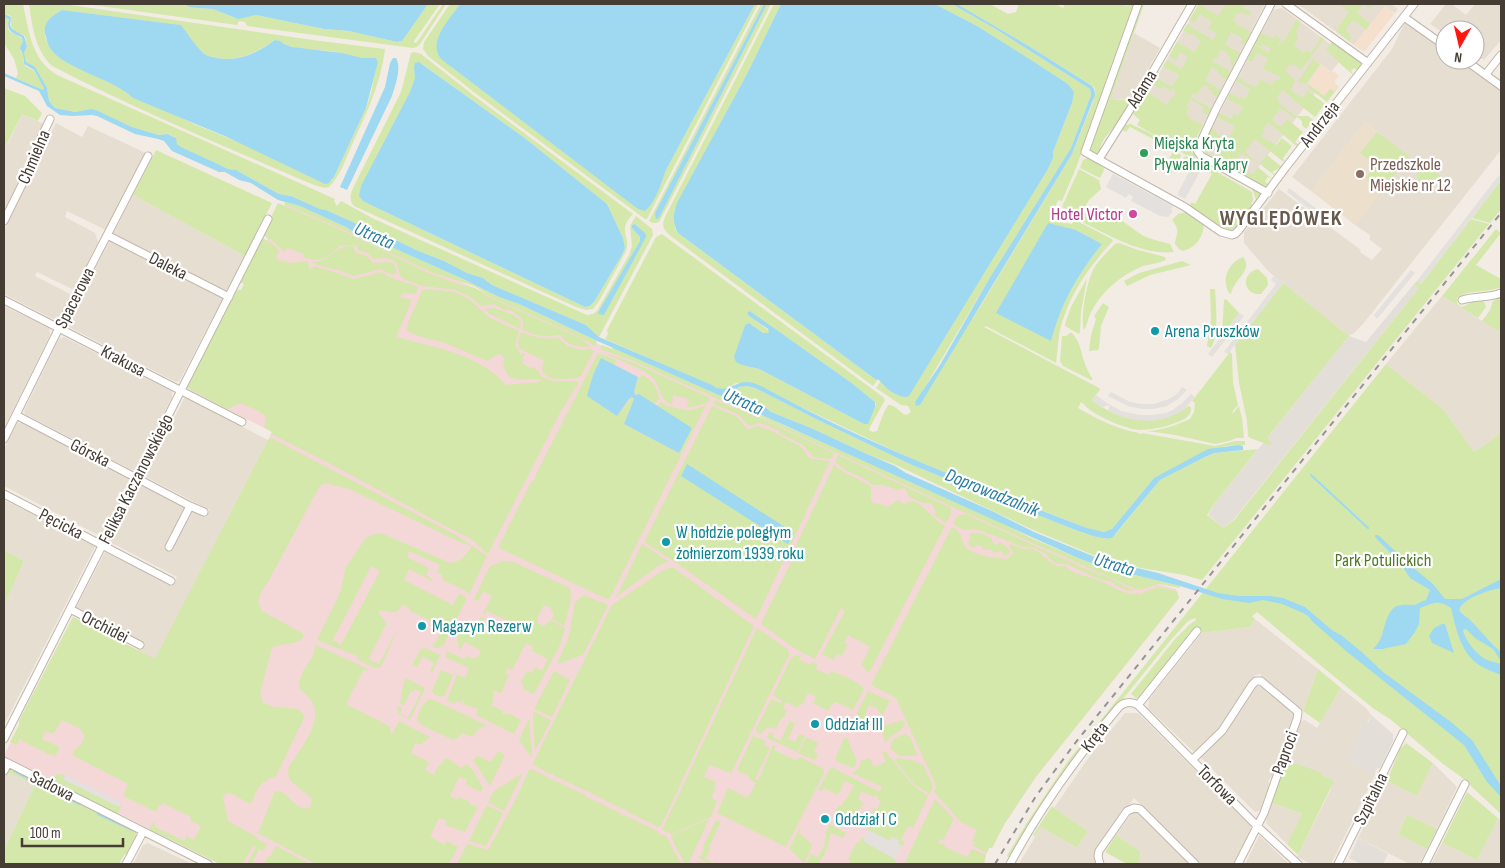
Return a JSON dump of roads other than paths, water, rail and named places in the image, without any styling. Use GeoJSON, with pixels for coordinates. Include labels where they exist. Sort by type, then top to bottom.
{"type":"FeatureCollection","features":[{"type":"Feature","properties":{"kind":"street"},"geometry":{"type":"LineString","coordinates":[[1099,159],[1085,152],[1138,4]]}},
{"type":"Feature","properties":{"kind":"street","name":"Adama"},"geometry":{"type":"LineString","coordinates":[[1099,159],[1141,92],[1192,4]]}},
{"type":"Feature","properties":{"kind":"street"},"geometry":{"type":"LineString","coordinates":[[1268,193],[1202,156],[1197,151],[1198,145],[1216,108],[1271,4]]}},
{"type":"Feature","properties":{"kind":"street"},"geometry":{"type":"LineString","coordinates":[[1286,4],[1368,63]]}},
{"type":"Feature","properties":{"kind":"street","name":"Andrzeja"},"geometry":{"type":"LineString","coordinates":[[1099,159],[1185,207],[1222,232],[1232,235],[1237,233],[1414,4]]}},
{"type":"Feature","properties":{"kind":"street"},"geometry":{"type":"LineString","coordinates":[[1404,17],[1435,39]]}},
{"type":"Feature","properties":{"kind":"street"},"geometry":{"type":"LineString","coordinates":[[1486,74],[1501,55]]}},
{"type":"Feature","properties":{"kind":"street"},"geometry":{"type":"LineString","coordinates":[[1480,70],[1501,86]]}},
{"type":"Feature","properties":{"kind":"street","name":"Chmielna"},"geometry":{"type":"LineString","coordinates":[[4,221],[39,150],[40,140],[50,119]]}},
{"type":"Feature","properties":{"kind":"street","name":"Spacerowa"},"geometry":{"type":"LineString","coordinates":[[4,439],[148,156]]}},
{"type":"Feature","properties":{"kind":"street","name":"Feliksa Kaczanowskiego"},"geometry":{"type":"LineString","coordinates":[[4,739],[268,219]]}},
{"type":"Feature","properties":{"kind":"street","name":"Daleka"},"geometry":{"type":"LineString","coordinates":[[107,235],[229,297]]}},
{"type":"Feature","properties":{"kind":"street"},"geometry":{"type":"LineString","coordinates":[[1462,300],[1501,293]]}},
{"type":"Feature","properties":{"kind":"street","name":"Krakusa"},"geometry":{"type":"LineString","coordinates":[[4,300],[242,422]]}},
{"type":"Feature","properties":{"kind":"street","name":"Górska"},"geometry":{"type":"LineString","coordinates":[[16,415],[204,512]]}},
{"type":"Feature","properties":{"kind":"street","name":"Pęcicka"},"geometry":{"type":"LineString","coordinates":[[4,494],[171,581]]}},
{"type":"Feature","properties":{"kind":"street"},"geometry":{"type":"LineString","coordinates":[[169,547],[190,506]]}},
{"type":"Feature","properties":{"kind":"street","name":"Orchidei"},"geometry":{"type":"LineString","coordinates":[[70,608],[140,645]]}},
{"type":"Feature","properties":{"kind":"street"},"geometry":{"type":"LineString","coordinates":[[1138,705],[1197,631]]}},
{"type":"Feature","properties":{"kind":"street","name":"Paproci"},"geometry":{"type":"LineString","coordinates":[[1192,760],[1222,731],[1256,681],[1261,681],[1298,712],[1264,812],[1257,826]]}},
{"type":"Feature","properties":{"kind":"street","name":"Kręta"},"geometry":{"type":"LineString","coordinates":[[1010,864],[1056,789],[1109,720],[1122,704],[1131,702],[1138,705]]}},
{"type":"Feature","properties":{"kind":"street","name":"Torfowa"},"geometry":{"type":"LineString","coordinates":[[1138,705],[1257,826],[1298,864]]}},
{"type":"Feature","properties":{"kind":"street","name":"Szpitalna"},"geometry":{"type":"LineString","coordinates":[[1338,864],[1403,733]]}},
{"type":"Feature","properties":{"kind":"street"},"geometry":{"type":"LineString","coordinates":[[4,771],[6,762]]}},
{"type":"Feature","properties":{"kind":"street","name":"Sadowa"},"geometry":{"type":"LineString","coordinates":[[6,762],[208,864]]}},
{"type":"Feature","properties":{"kind":"street"},"geometry":{"type":"LineString","coordinates":[[1425,864],[1465,784]]}},
{"type":"Feature","properties":{"kind":"street"},"geometry":{"type":"LineString","coordinates":[[1100,864],[1098,854],[1100,849],[1127,811],[1136,808],[1140,809],[1195,864]]}},
{"type":"Feature","properties":{"kind":"street"},"geometry":{"type":"LineString","coordinates":[[1238,864],[1257,826]]}},
{"type":"Feature","properties":{"kind":"street"},"geometry":{"type":"LineString","coordinates":[[126,864],[143,832]]}},
{"type":"Feature","properties":{"kind":"water"},"geometry":{"type":"Polygon","coordinates":[[[183,4],[428,4],[402,41],[397,42],[349,31],[324,29],[256,15],[238,19],[213,9],[190,7],[183,4]]]}},
{"type":"Feature","properties":{"kind":"water"},"geometry":{"type":"Polygon","coordinates":[[[460,4],[755,4],[666,170],[655,198],[645,211],[638,209],[441,59],[437,52],[438,38],[460,4]]]}},
{"type":"Feature","properties":{"kind":"water"},"geometry":{"type":"Polygon","coordinates":[[[764,4],[767,4],[659,218],[656,219],[655,213],[764,4]]]}},
{"type":"Feature","properties":{"kind":"water"},"geometry":{"type":"Polygon","coordinates":[[[781,4],[935,4],[977,26],[1031,60],[1068,84],[1074,92],[1072,103],[1048,169],[909,396],[906,397],[891,392],[879,380],[875,379],[678,233],[675,225],[674,213],[678,201],[747,74],[781,4]]]}},
{"type":"Feature","properties":{"kind":"water"},"geometry":{"type":"Polygon","coordinates":[[[952,4],[957,4],[1092,86],[1095,95],[1072,154],[920,405],[916,406],[915,402],[940,365],[989,279],[1071,148],[1091,95],[1090,89],[994,28],[952,4]]]}},
{"type":"Feature","properties":{"kind":"water"},"geometry":{"type":"Polygon","coordinates":[[[62,10],[181,25],[202,52],[217,58],[233,59],[248,55],[275,40],[292,47],[342,53],[362,58],[376,58],[378,62],[366,108],[334,177],[329,183],[325,184],[227,137],[133,98],[113,85],[66,62],[50,48],[45,32],[48,21],[62,10]]]}},
{"type":"Feature","properties":{"kind":"water","name":"Utrata"},"geometry":{"type":"Polygon","coordinates":[[[4,14],[11,17],[10,25],[12,29],[24,36],[27,46],[24,53],[26,62],[35,67],[47,88],[49,101],[55,108],[75,112],[96,110],[132,127],[159,135],[167,134],[176,138],[177,144],[181,147],[228,169],[236,170],[279,194],[291,196],[326,210],[357,224],[367,231],[396,240],[467,273],[483,278],[492,285],[586,325],[599,337],[716,388],[721,389],[747,382],[757,384],[810,412],[887,448],[1087,528],[1104,532],[1112,529],[1154,478],[1208,449],[1239,445],[1243,446],[1243,450],[1215,453],[1160,480],[1112,538],[1099,537],[1078,531],[912,465],[755,388],[747,386],[738,387],[735,394],[753,403],[750,409],[380,242],[355,233],[300,206],[278,200],[251,183],[239,180],[225,172],[219,172],[172,151],[164,141],[135,134],[97,116],[60,115],[47,106],[39,91],[4,76],[4,73],[43,90],[44,88],[34,70],[24,64],[23,54],[20,49],[23,42],[22,39],[10,31],[8,26],[9,19],[4,17],[4,14]]]}},
{"type":"Feature","properties":{"kind":"water"},"geometry":{"type":"Polygon","coordinates":[[[393,58],[396,58],[398,67],[392,96],[347,190],[340,187],[385,87],[390,63],[393,58]]]}},
{"type":"Feature","properties":{"kind":"water"},"geometry":{"type":"Polygon","coordinates":[[[419,62],[526,139],[607,204],[623,238],[625,248],[590,306],[585,307],[373,206],[363,201],[359,196],[361,186],[410,92],[415,78],[415,63],[419,62]]]}},
{"type":"Feature","properties":{"kind":"water"},"geometry":{"type":"Polygon","coordinates":[[[1048,223],[1076,230],[1102,244],[1085,267],[1065,301],[1051,341],[996,313],[1048,223]]]}},
{"type":"Feature","properties":{"kind":"water"},"geometry":{"type":"Polygon","coordinates":[[[635,224],[646,234],[646,237],[604,315],[598,314],[640,241],[640,237],[632,228],[632,225],[635,224]]]}},
{"type":"Feature","properties":{"kind":"water"},"geometry":{"type":"Polygon","coordinates":[[[750,311],[853,384],[875,402],[875,407],[868,424],[864,424],[759,369],[736,362],[734,357],[745,325],[749,323],[763,333],[769,333],[768,329],[748,315],[747,313],[750,311]]]}},
{"type":"Feature","properties":{"kind":"water"},"geometry":{"type":"Polygon","coordinates":[[[601,358],[638,377],[634,392],[636,395],[639,394],[692,428],[679,453],[624,424],[634,399],[632,397],[617,416],[587,396],[593,375],[601,358]]]}},
{"type":"Feature","properties":{"kind":"water","name":"Utrata"},"geometry":{"type":"Polygon","coordinates":[[[754,404],[765,407],[771,412],[895,466],[906,473],[1034,532],[1100,559],[1158,573],[1218,593],[1283,598],[1305,607],[1363,653],[1383,672],[1451,722],[1472,740],[1501,786],[1501,797],[1487,782],[1464,745],[1346,651],[1303,613],[1282,604],[1263,600],[1249,603],[1222,599],[1180,586],[1102,567],[1078,558],[751,410],[754,404]]]}},
{"type":"Feature","properties":{"kind":"water"},"geometry":{"type":"Polygon","coordinates":[[[687,464],[794,533],[788,544],[681,476],[687,464]]]}},
{"type":"Feature","properties":{"kind":"water"},"geometry":{"type":"Polygon","coordinates":[[[1375,535],[1378,535],[1433,584],[1445,599],[1462,599],[1501,579],[1501,588],[1471,598],[1459,610],[1501,652],[1501,661],[1493,649],[1475,638],[1466,629],[1463,630],[1468,641],[1479,655],[1501,664],[1501,675],[1481,666],[1473,660],[1463,647],[1451,608],[1439,603],[1432,603],[1420,608],[1419,624],[1406,644],[1373,649],[1380,639],[1392,609],[1397,606],[1414,605],[1426,600],[1430,590],[1410,578],[1401,564],[1375,535]]]}},
{"type":"Feature","properties":{"kind":"water"},"geometry":{"type":"Polygon","coordinates":[[[1445,624],[1454,653],[1432,643],[1429,636],[1434,628],[1445,624]]]}},
{"type":"Feature","properties":{"kind":"waterway","name":"Doprowadzalnik"},"geometry":{"type":"LineString","coordinates":[[1311,475],[1368,528]]}},
{"type":"Feature","properties":{"kind":"waterway"},"geometry":{"type":"LineString","coordinates":[[14,771],[61,795]]}},
{"type":"Feature","properties":{"kind":"waterway"},"geometry":{"type":"LineString","coordinates":[[62,796],[80,804]]}},
{"type":"Feature","properties":{"kind":"waterway"},"geometry":{"type":"LineString","coordinates":[[98,814],[132,830]]}},
{"type":"Feature","properties":{"kind":"railway"},"geometry":{"type":"LineString","coordinates":[[995,864],[1036,796],[1076,742],[1501,213]]}},
{"type":"Feature","properties":{"kind":"place","name":"Miejska Kryta Pływalnia Kapry"},"geometry":{"type":"Point","coordinates":[1144,153]}},
{"type":"Feature","properties":{"kind":"place","name":"Przedszkole Miejskie nr 12"},"geometry":{"type":"Point","coordinates":[1360,174]}},
{"type":"Feature","properties":{"kind":"place","name":"Hotel Victor"},"geometry":{"type":"Point","coordinates":[1133,214]}},
{"type":"Feature","properties":{"kind":"place","name":"Arena Pruszków"},"geometry":{"type":"Point","coordinates":[1155,331]}},
{"type":"Feature","properties":{"kind":"place","name":"W hołdzie poległym żołnierzom 1939 roku"},"geometry":{"type":"Point","coordinates":[666,542]}},
{"type":"Feature","properties":{"kind":"place","name":"Magazyn Rezerw"},"geometry":{"type":"Point","coordinates":[422,626]}},
{"type":"Feature","properties":{"kind":"place","name":"Oddział III"},"geometry":{"type":"Point","coordinates":[815,724]}},
{"type":"Feature","properties":{"kind":"place","name":"Oddział I C"},"geometry":{"type":"Point","coordinates":[825,819]}},
{"type":"Feature","properties":{"kind":"district","name":"WYGLĘDÓWEK"},"geometry":{"type":"Point","coordinates":[1281,218]}},
{"type":"Feature","properties":{"kind":"park label","name":"Park Potulickich"},"geometry":{"type":"Point","coordinates":[1383,560]}}]}
